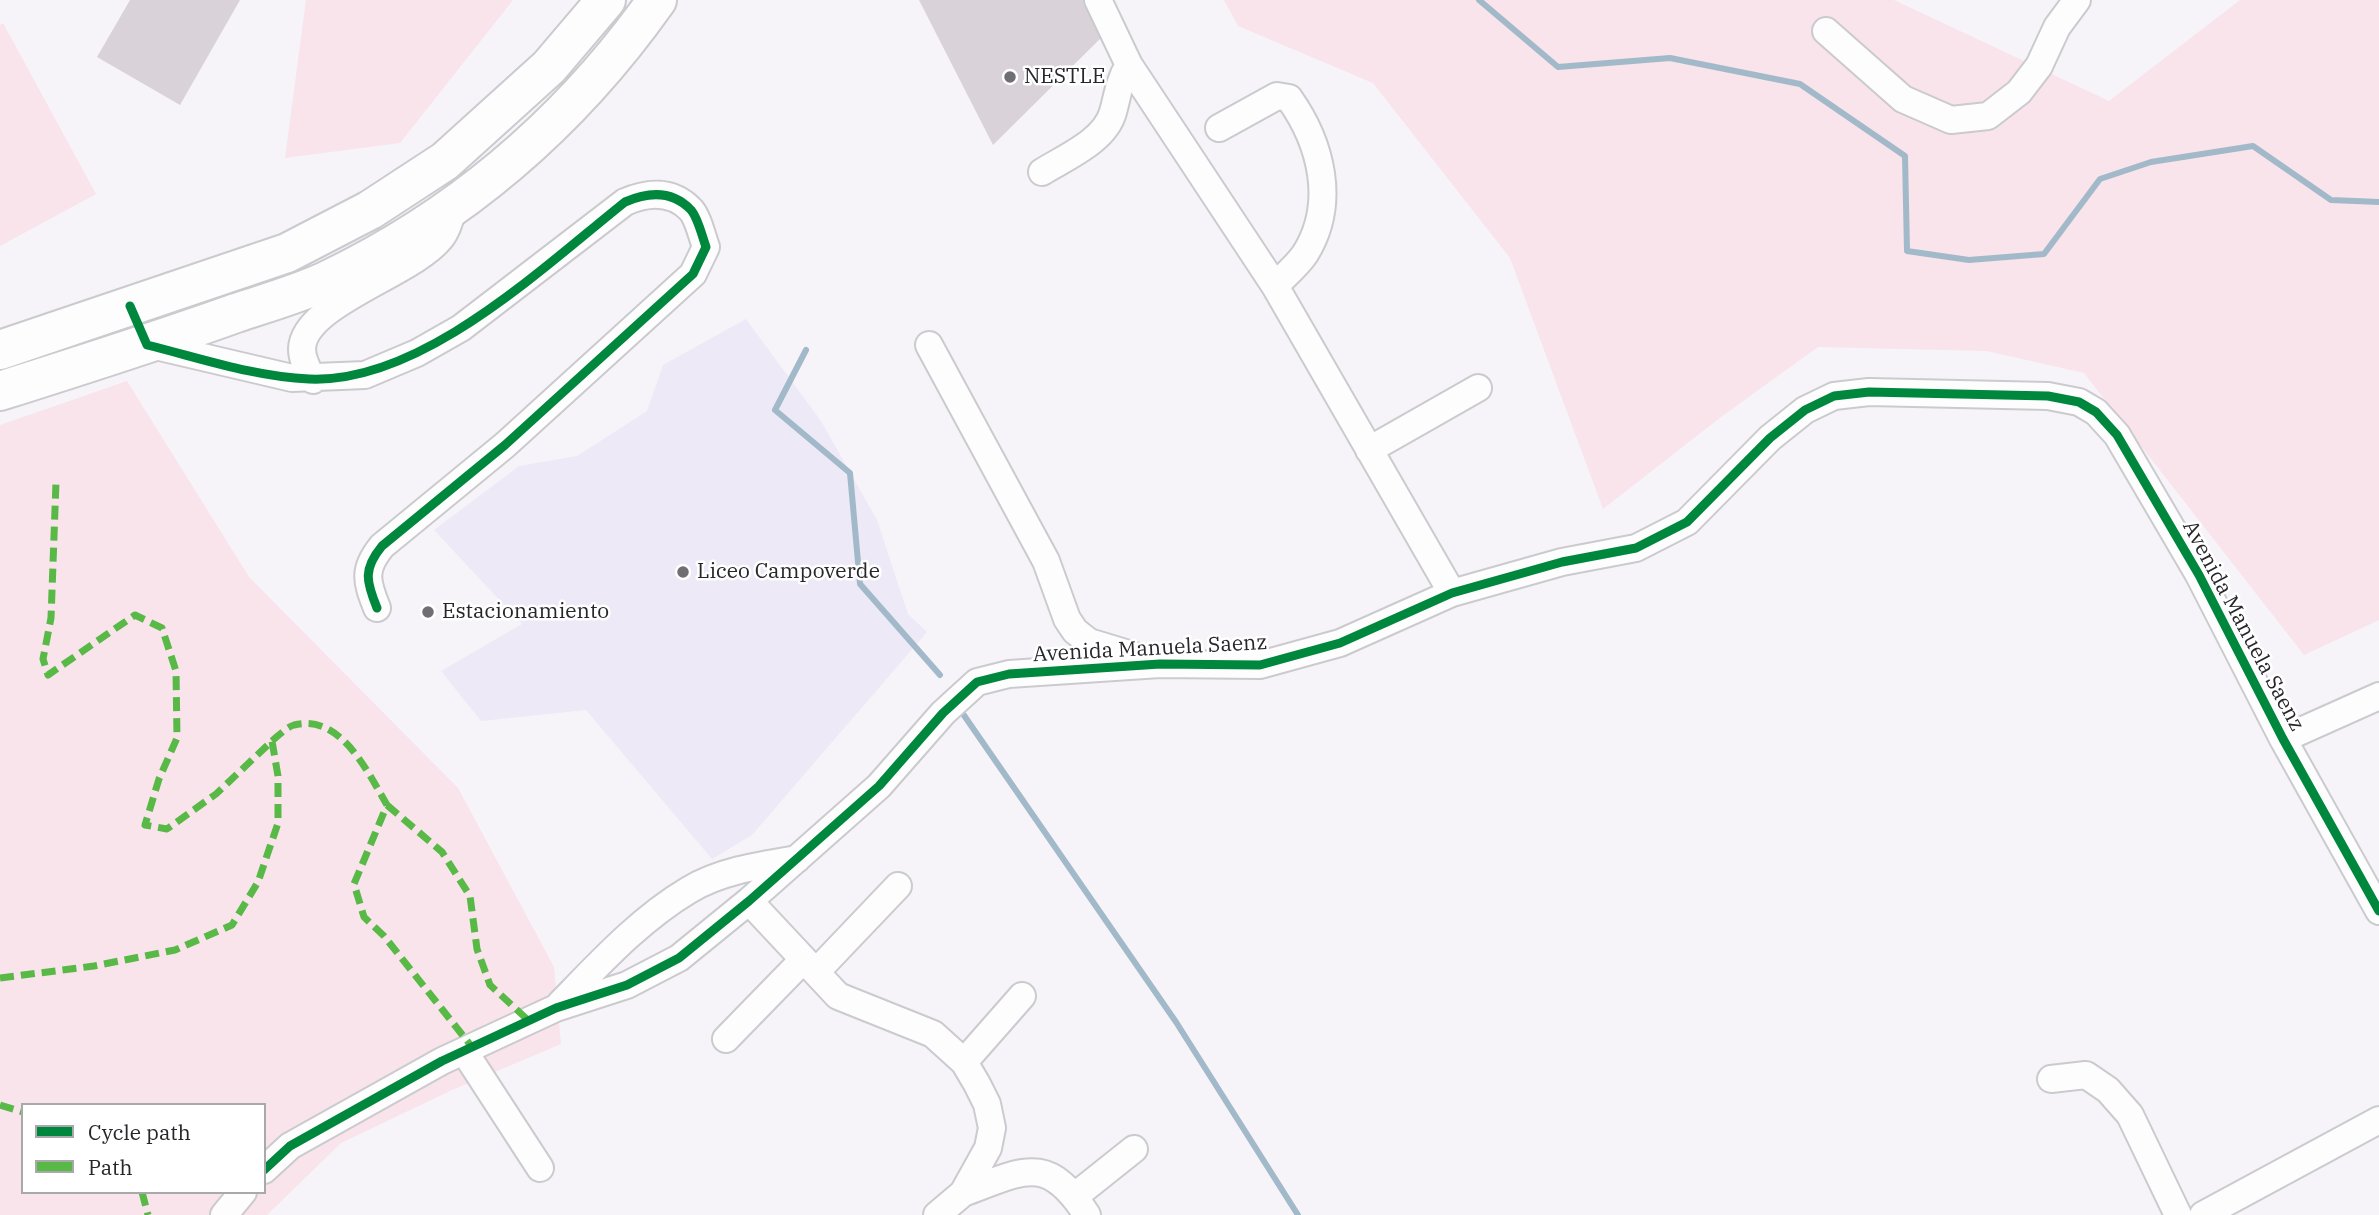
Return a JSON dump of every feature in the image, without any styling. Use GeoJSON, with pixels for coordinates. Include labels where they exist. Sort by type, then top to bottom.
{"type":"FeatureCollection","features":[{"type":"Feature","properties":{"kind":"highway"},"geometry":{"type":"LineString","coordinates":[[0,350],[287,253],[370,210],[445,162],[549,67],[606,0]]}},
{"type":"Feature","properties":{"kind":"highway"},"geometry":{"type":"LineString","coordinates":[[0,391],[147,345],[323,282],[382,253],[453,209],[533,144],[593,83],[657,0]]}},
{"type":"Feature","properties":{"kind":"street"},"geometry":{"type":"LineString","coordinates":[[1098,0],[1129,65],[1275,286],[1452,593]]}},
{"type":"Feature","properties":{"kind":"street"},"geometry":{"type":"LineString","coordinates":[[1826,31],[1903,99],[1951,120],[1988,116],[2019,92],[2039,66],[2057,27],[2077,0]]}},
{"type":"Feature","properties":{"kind":"street"},"geometry":{"type":"LineString","coordinates":[[1042,172],[1099,135],[1107,125],[1119,82],[1129,65]]}},
{"type":"Feature","properties":{"kind":"street"},"geometry":{"type":"LineString","coordinates":[[1219,128],[1278,96],[1289,98],[1309,126],[1319,159],[1321,216],[1305,254],[1275,286]]}},
{"type":"Feature","properties":{"kind":"street"},"geometry":{"type":"LineString","coordinates":[[130,306],[147,345],[259,372],[313,380],[365,375],[417,353],[461,328],[625,202],[642,195],[663,193],[692,211],[706,247],[693,274],[505,445],[382,546],[370,560],[368,573],[368,587],[377,608]]}},
{"type":"Feature","properties":{"kind":"street"},"geometry":{"type":"LineString","coordinates":[[313,380],[303,358],[302,345],[310,327],[328,311],[415,261],[438,242],[453,209]]}},
{"type":"Feature","properties":{"kind":"street"},"geometry":{"type":"LineString","coordinates":[[929,345],[1046,561],[1067,619],[1075,631],[1089,642],[1160,664]]}},
{"type":"Feature","properties":{"kind":"street"},"geometry":{"type":"LineString","coordinates":[[1369,450],[1478,388]]}},
{"type":"Feature","properties":{"kind":"street","name":"Avenida Manuela Saenz"},"geometry":{"type":"LineString","coordinates":[[266,1168],[290,1146],[464,1051],[556,1008],[627,985],[679,958],[750,901],[879,786],[943,713],[977,682],[1009,674],[1160,664],[1260,665],[1340,643],[1452,593],[1562,562],[1636,548],[1686,522],[1770,438],[1805,410],[1834,397],[1869,392],[2048,396],[2079,402],[2096,412],[2117,435],[2199,575],[2283,739],[2379,911]]}},
{"type":"Feature","properties":{"kind":"street"},"geometry":{"type":"LineString","coordinates":[[2283,739],[2379,696]]}},
{"type":"Feature","properties":{"kind":"street"},"geometry":{"type":"LineString","coordinates":[[556,1008],[615,948],[689,890],[751,867],[797,859]]}},
{"type":"Feature","properties":{"kind":"street"},"geometry":{"type":"LineString","coordinates":[[726,1039],[898,886]]}},
{"type":"Feature","properties":{"kind":"street"},"geometry":{"type":"LineString","coordinates":[[750,901],[838,996],[933,1034],[964,1062],[987,1104],[992,1128],[988,1148],[962,1193],[937,1215]]}},
{"type":"Feature","properties":{"kind":"street"},"geometry":{"type":"LineString","coordinates":[[964,1062],[1022,996]]}},
{"type":"Feature","properties":{"kind":"street"},"geometry":{"type":"LineString","coordinates":[[464,1051],[540,1168]]}},
{"type":"Feature","properties":{"kind":"street"},"geometry":{"type":"LineString","coordinates":[[2051,1079],[2086,1075],[2108,1090],[2130,1115],[2178,1215]]}},
{"type":"Feature","properties":{"kind":"street"},"geometry":{"type":"LineString","coordinates":[[2203,1215],[2379,1120]]}},
{"type":"Feature","properties":{"kind":"street"},"geometry":{"type":"LineString","coordinates":[[962,1193],[1014,1174],[1038,1171],[1060,1180],[1081,1206],[1134,1149]]}},
{"type":"Feature","properties":{"kind":"street"},"geometry":{"type":"LineString","coordinates":[[224,1215],[241,1194]]}},
{"type":"Feature","properties":{"kind":"shaded area"},"geometry":{"type":"Polygon","coordinates":[[[306,0],[513,0],[400,143],[285,158],[306,0]]]}},
{"type":"Feature","properties":{"kind":"shaded area"},"geometry":{"type":"Polygon","coordinates":[[[1224,0],[1894,0],[2109,101],[2240,0],[2379,0],[2379,620],[2304,655],[2084,373],[1987,351],[1818,347],[1721,417],[1603,509],[1510,258],[1373,83],[1238,26],[1224,0]]]}},
{"type":"Feature","properties":{"kind":"shaded area"},"geometry":{"type":"Polygon","coordinates":[[[3,23],[96,194],[0,246],[0,25],[3,23]]]}},
{"type":"Feature","properties":{"kind":"shaded area","name":"Liceo Campoverde"},"geometry":{"type":"Polygon","coordinates":[[[746,319],[821,421],[877,520],[908,614],[927,632],[752,835],[712,859],[586,710],[481,721],[441,671],[522,624],[434,530],[519,466],[577,456],[647,411],[663,365],[746,319]]]}},
{"type":"Feature","properties":{"kind":"shaded area"},"geometry":{"type":"Polygon","coordinates":[[[127,381],[249,577],[458,788],[554,967],[561,1044],[452,1090],[341,1143],[267,1215],[0,1215],[0,425],[127,381]]]}},
{"type":"Feature","properties":{"kind":"building"},"geometry":{"type":"Polygon","coordinates":[[[130,0],[240,0],[180,105],[97,57],[130,0]]]}},
{"type":"Feature","properties":{"kind":"building","name":"NESTLE"},"geometry":{"type":"Polygon","coordinates":[[[919,0],[1085,0],[1105,34],[993,145],[919,0]]]}},
{"type":"Feature","properties":{"kind":"waterway"},"geometry":{"type":"LineString","coordinates":[[1479,0],[1558,67],[1670,58],[1800,84],[1905,156],[1907,251],[1969,260],[2044,254],[2100,179],[2151,162],[2253,146],[2331,200],[2379,202]]}},
{"type":"Feature","properties":{"kind":"waterway"},"geometry":{"type":"LineString","coordinates":[[806,350],[775,410],[850,473],[860,584],[940,675]]}},
{"type":"Feature","properties":{"kind":"waterway"},"geometry":{"type":"LineString","coordinates":[[961,711],[1176,1022],[1298,1215]]}},
{"type":"Feature","properties":{"kind":"marked path"},"geometry":{"type":"LineString","coordinates":[[0,978],[94,966],[175,950],[232,925],[258,882],[278,823],[278,776],[272,741],[216,794],[167,829],[145,825],[159,779],[177,738],[176,671],[162,628],[135,615],[48,675],[43,659],[51,618],[56,482]]}},
{"type":"Feature","properties":{"kind":"marked path"},"geometry":{"type":"LineString","coordinates":[[272,741],[291,726],[311,724],[326,728],[339,737],[362,762],[387,805],[354,884],[364,917],[384,936],[472,1047]]}},
{"type":"Feature","properties":{"kind":"marked path"},"geometry":{"type":"LineString","coordinates":[[387,805],[442,852],[470,896],[477,949],[490,985],[529,1021]]}},
{"type":"Feature","properties":{"kind":"marked path"},"geometry":{"type":"LineString","coordinates":[[0,1105],[21,1111]]}},
{"type":"Feature","properties":{"kind":"marked path"},"geometry":{"type":"LineString","coordinates":[[143,1194],[148,1215]]}},
{"type":"Feature","properties":{"kind":"cycle path"},"geometry":{"type":"LineString","coordinates":[[130,306],[147,345],[268,375],[309,379],[351,376],[394,363],[436,343],[478,317],[625,202],[642,196],[660,195],[676,199],[691,210],[706,247],[693,274],[505,445],[382,546],[372,562],[368,576],[377,608]]}},
{"type":"Feature","properties":{"kind":"cycle path"},"geometry":{"type":"LineString","coordinates":[[266,1168],[290,1146],[442,1061],[556,1008],[627,985],[679,958],[749,901],[879,786],[943,713],[977,682],[1009,674],[1160,664],[1260,665],[1340,643],[1452,593],[1562,562],[1636,548],[1687,522],[1770,438],[1805,410],[1834,396],[1869,392],[2048,396],[2079,402],[2096,412],[2117,435],[2199,575],[2283,739],[2379,911]]}},
{"type":"Feature","properties":{"kind":"place","name":"NESTLE"},"geometry":{"type":"Point","coordinates":[1010,77]}},
{"type":"Feature","properties":{"kind":"place","name":"Liceo Campoverde"},"geometry":{"type":"Point","coordinates":[683,572]}},
{"type":"Feature","properties":{"kind":"place","name":"Estacionamiento"},"geometry":{"type":"Point","coordinates":[428,612]}}]}
